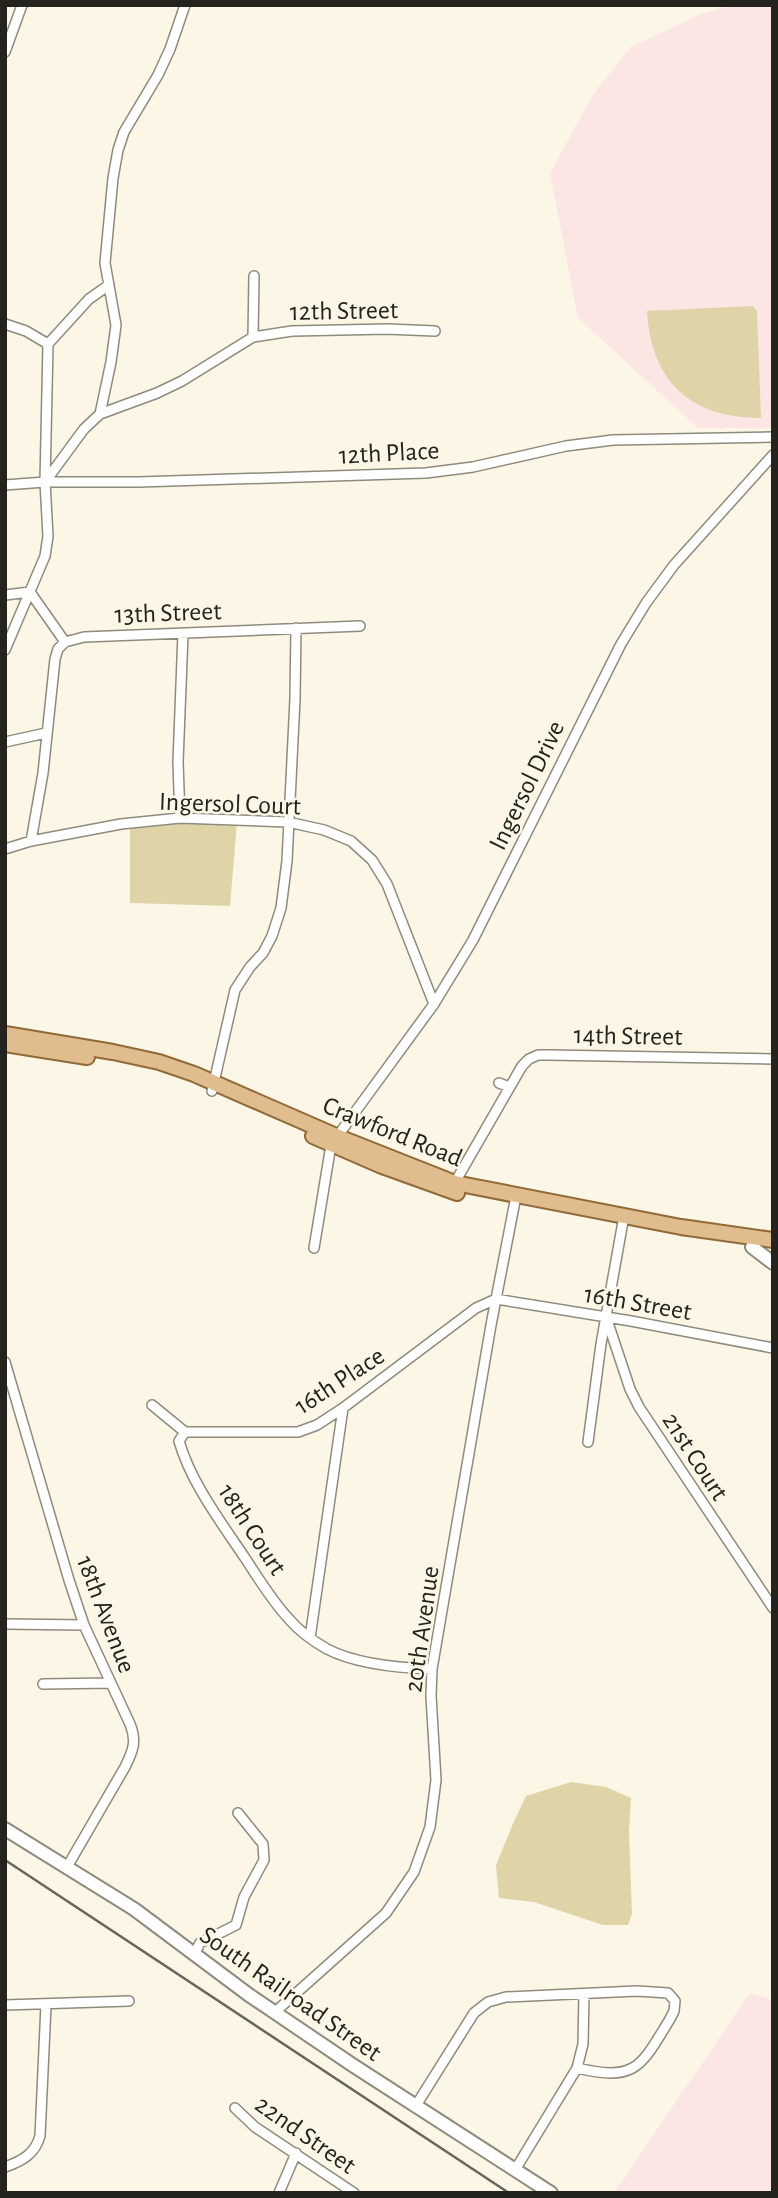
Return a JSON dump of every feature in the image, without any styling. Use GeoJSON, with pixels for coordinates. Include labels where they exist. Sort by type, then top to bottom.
{"type":"FeatureCollection","features":[{"type":"Feature","properties":{"kind":"main road","name":"Crawford Road"},"geometry":{"type":"LineString","coordinates":[[5,1034],[159,1062],[333,1140],[452,1187],[773,1249]]}},
{"type":"Feature","properties":{"kind":"main road","name":"Crawford Road"},"geometry":{"type":"LineString","coordinates":[[5,1044],[127,1064],[213,1086]]}},
{"type":"Feature","properties":{"kind":"main road","name":"Crawford Road"},"geometry":{"type":"LineString","coordinates":[[623,1220],[773,1240]]}},
{"type":"Feature","properties":{"kind":"street"},"geometry":{"type":"LineString","coordinates":[[5,52],[22,5]]}},
{"type":"Feature","properties":{"kind":"street"},"geometry":{"type":"LineString","coordinates":[[100,414],[116,325],[105,263],[118,150],[124,132],[158,75],[174,40],[185,5]]}},
{"type":"Feature","properties":{"kind":"street"},"geometry":{"type":"LineString","coordinates":[[45,482],[84,429],[100,414],[182,381],[253,337],[254,276]]}},
{"type":"Feature","properties":{"kind":"street"},"geometry":{"type":"LineString","coordinates":[[5,650],[45,556],[48,536],[45,482],[48,344],[83,306],[109,285]]}},
{"type":"Feature","properties":{"kind":"street"},"geometry":{"type":"LineString","coordinates":[[5,324],[26,331],[48,344]]}},
{"type":"Feature","properties":{"kind":"street","name":"12th Street"},"geometry":{"type":"LineString","coordinates":[[253,337],[292,331],[435,331]]}},
{"type":"Feature","properties":{"kind":"street","name":"12th Place"},"geometry":{"type":"LineString","coordinates":[[5,485],[426,473],[473,467],[566,446],[612,440],[773,438]]}},
{"type":"Feature","properties":{"kind":"street","name":"Ingersol Drive"},"geometry":{"type":"LineString","coordinates":[[333,1140],[434,1004],[473,940],[621,643],[646,603],[674,565],[773,456]]}},
{"type":"Feature","properties":{"kind":"street"},"geometry":{"type":"LineString","coordinates":[[5,595],[30,592]]}},
{"type":"Feature","properties":{"kind":"street"},"geometry":{"type":"LineString","coordinates":[[30,592],[65,642],[58,649],[55,659],[43,773],[31,841]]}},
{"type":"Feature","properties":{"kind":"street","name":"13th Street"},"geometry":{"type":"LineString","coordinates":[[65,642],[84,637],[360,626]]}},
{"type":"Feature","properties":{"kind":"street"},"geometry":{"type":"LineString","coordinates":[[213,1086],[235,990],[263,953],[278,917],[287,861],[296,628]]}},
{"type":"Feature","properties":{"kind":"street"},"geometry":{"type":"LineString","coordinates":[[180,818],[178,762],[183,634]]}},
{"type":"Feature","properties":{"kind":"street"},"geometry":{"type":"LineString","coordinates":[[5,742],[46,733]]}},
{"type":"Feature","properties":{"kind":"street","name":"Ingersol Court"},"geometry":{"type":"LineString","coordinates":[[5,849],[31,841],[121,824],[180,818],[288,822],[324,830],[351,841],[372,860],[387,884],[434,1004]]}},
{"type":"Feature","properties":{"kind":"street","name":"14th Street"},"geometry":{"type":"LineString","coordinates":[[509,1087],[522,1066],[538,1055],[773,1059]]}},
{"type":"Feature","properties":{"kind":"street"},"geometry":{"type":"LineString","coordinates":[[452,1187],[509,1087],[499,1083]]}},
{"type":"Feature","properties":{"kind":"street"},"geometry":{"type":"LineString","coordinates":[[314,1248],[333,1140]]}},
{"type":"Feature","properties":{"kind":"street","name":"20th Avenue"},"geometry":{"type":"LineString","coordinates":[[275,2012],[386,1913],[414,1872],[430,1827],[436,1780],[432,1669],[515,1201]]}},
{"type":"Feature","properties":{"kind":"street"},"geometry":{"type":"LineString","coordinates":[[588,1442],[623,1220]]}},
{"type":"Feature","properties":{"kind":"street"},"geometry":{"type":"LineString","coordinates":[[752,1247],[773,1263]]}},
{"type":"Feature","properties":{"kind":"street","name":"16th Street"},"geometry":{"type":"LineString","coordinates":[[496,1299],[773,1348]]}},
{"type":"Feature","properties":{"kind":"street","name":"16th Place"},"geometry":{"type":"LineString","coordinates":[[185,1432],[298,1432],[317,1425],[476,1308],[496,1299]]}},
{"type":"Feature","properties":{"kind":"street","name":"21st Court"},"geometry":{"type":"LineString","coordinates":[[606,1317],[630,1389],[639,1407],[691,1487],[769,1592],[773,1608]]}},
{"type":"Feature","properties":{"kind":"street","name":"18th Avenue"},"geometry":{"type":"LineString","coordinates":[[5,1363],[84,1625],[134,1732],[134,1750],[67,1867]]}},
{"type":"Feature","properties":{"kind":"street"},"geometry":{"type":"LineString","coordinates":[[152,1405],[185,1432]]}},
{"type":"Feature","properties":{"kind":"street"},"geometry":{"type":"LineString","coordinates":[[310,1639],[343,1408]]}},
{"type":"Feature","properties":{"kind":"street","name":"18th Court"},"geometry":{"type":"LineString","coordinates":[[185,1432],[179,1441],[182,1452],[225,1528],[284,1614],[310,1639],[346,1656],[393,1666],[432,1669]]}},
{"type":"Feature","properties":{"kind":"street"},"geometry":{"type":"LineString","coordinates":[[5,1624],[84,1625]]}},
{"type":"Feature","properties":{"kind":"street"},"geometry":{"type":"LineString","coordinates":[[43,1684],[111,1683]]}},
{"type":"Feature","properties":{"kind":"street"},"geometry":{"type":"LineString","coordinates":[[195,1953],[200,1943],[236,1925],[244,1896],[264,1860],[263,1844],[238,1813]]}},
{"type":"Feature","properties":{"kind":"street","name":"South Railroad Street"},"geometry":{"type":"LineString","coordinates":[[5,1829],[134,1909],[275,2012],[415,2107],[551,2193]]}},
{"type":"Feature","properties":{"kind":"street"},"geometry":{"type":"LineString","coordinates":[[415,2107],[474,2012],[488,2002],[506,1997],[657,1991],[668,1993],[675,2001],[674,2011],[637,2066],[618,2074],[577,2068]]}},
{"type":"Feature","properties":{"kind":"street"},"geometry":{"type":"LineString","coordinates":[[515,2169],[577,2068],[583,2044],[584,1994]]}},
{"type":"Feature","properties":{"kind":"street"},"geometry":{"type":"LineString","coordinates":[[5,2006],[129,2001]]}},
{"type":"Feature","properties":{"kind":"street"},"geometry":{"type":"LineString","coordinates":[[5,2167],[17,2163],[33,2152],[38,2144],[46,2005]]}},
{"type":"Feature","properties":{"kind":"street","name":"22nd Street"},"geometry":{"type":"LineString","coordinates":[[235,2108],[255,2127],[354,2193]]}},
{"type":"Feature","properties":{"kind":"street"},"geometry":{"type":"LineString","coordinates":[[279,2193],[296,2153]]}},
{"type":"Feature","properties":{"kind":"shaded area"},"geometry":{"type":"Polygon","coordinates":[[[734,5],[772,5],[773,428],[698,428],[578,318],[550,173],[594,93],[631,47],[701,14],[734,5]]]}},
{"type":"Feature","properties":{"kind":"shaded area"},"geometry":{"type":"Polygon","coordinates":[[[753,306],[757,311],[761,418],[714,411],[695,403],[679,391],[666,376],[650,336],[647,311],[753,306]]]}},
{"type":"Feature","properties":{"kind":"shaded area"},"geometry":{"type":"Polygon","coordinates":[[[212,821],[237,822],[230,906],[130,903],[130,828],[212,821]]]}},
{"type":"Feature","properties":{"kind":"shaded area"},"geometry":{"type":"Polygon","coordinates":[[[571,1782],[606,1787],[631,1798],[629,1830],[632,1914],[628,1925],[603,1925],[534,1902],[499,1898],[496,1865],[526,1796],[571,1782]]]}},
{"type":"Feature","properties":{"kind":"shaded area"},"geometry":{"type":"Polygon","coordinates":[[[750,1993],[773,2000],[773,2193],[614,2193],[750,1993]]]}},
{"type":"Feature","properties":{"kind":"railway"},"geometry":{"type":"LineString","coordinates":[[5,1860],[509,2193]]}}]}
